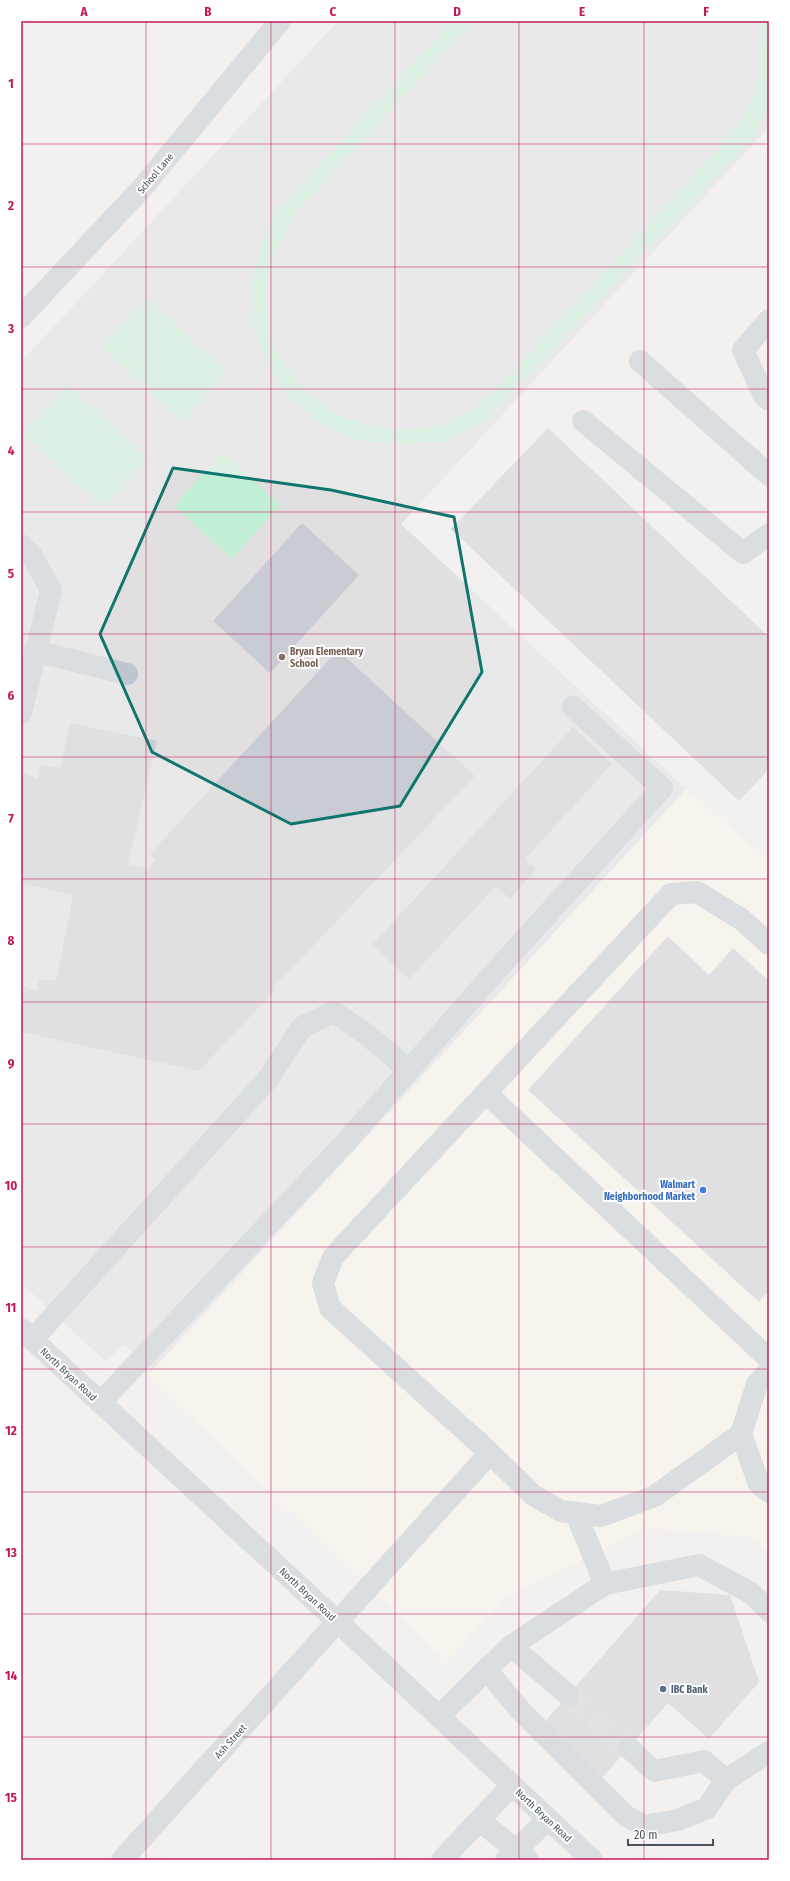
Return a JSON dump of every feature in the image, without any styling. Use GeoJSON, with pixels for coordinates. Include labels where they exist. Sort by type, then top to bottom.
{"type":"FeatureCollection","features":[{"type":"Feature","properties":{"kind":"street","name":"School Lane"},"geometry":{"type":"LineString","coordinates":[[21,318],[142,188],[280,21]]}},
{"type":"Feature","properties":{"kind":"street"},"geometry":{"type":"LineString","coordinates":[[769,320],[743,350],[764,396],[769,400]]}},
{"type":"Feature","properties":{"kind":"street"},"geometry":{"type":"LineString","coordinates":[[640,361],[769,476]]}},
{"type":"Feature","properties":{"kind":"street"},"geometry":{"type":"LineString","coordinates":[[583,421],[743,553],[769,534]]}},
{"type":"Feature","properties":{"kind":"street"},"geometry":{"type":"LineString","coordinates":[[21,546],[32,556],[52,590],[35,652],[21,713]]}},
{"type":"Feature","properties":{"kind":"street"},"geometry":{"type":"LineString","coordinates":[[35,652],[127,674]]}},
{"type":"Feature","properties":{"kind":"street"},"geometry":{"type":"LineString","coordinates":[[100,1403],[345,1143],[494,973],[662,788],[573,706]]}},
{"type":"Feature","properties":{"kind":"street"},"geometry":{"type":"LineString","coordinates":[[769,944],[741,918],[697,892],[671,894],[333,1257],[323,1283],[330,1308],[490,1453],[533,1495],[560,1511],[601,1516],[655,1496],[741,1434],[757,1384],[769,1370]]}},
{"type":"Feature","properties":{"kind":"street"},"geometry":{"type":"LineString","coordinates":[[27,1334],[268,1080],[302,1027],[334,1012],[366,1034],[409,1070]]}},
{"type":"Feature","properties":{"kind":"street"},"geometry":{"type":"LineString","coordinates":[[486,1093],[769,1359]]}},
{"type":"Feature","properties":{"kind":"street","name":"North Bryan Road"},"geometry":{"type":"LineString","coordinates":[[27,1334],[592,1860]]}},
{"type":"Feature","properties":{"kind":"street"},"geometry":{"type":"LineString","coordinates":[[741,1434],[759,1484],[769,1492]]}},
{"type":"Feature","properties":{"kind":"street","name":"Ash Street"},"geometry":{"type":"LineString","coordinates":[[122,1860],[490,1453]]}},
{"type":"Feature","properties":{"kind":"street"},"geometry":{"type":"LineString","coordinates":[[576,1514],[605,1584]]}},
{"type":"Feature","properties":{"kind":"street"},"geometry":{"type":"LineString","coordinates":[[439,1716],[511,1646],[605,1584],[699,1565],[751,1592],[769,1611]]}},
{"type":"Feature","properties":{"kind":"street"},"geometry":{"type":"LineString","coordinates":[[511,1646],[568,1695]]}},
{"type":"Feature","properties":{"kind":"street"},"geometry":{"type":"LineString","coordinates":[[486,1669],[520,1710],[626,1816],[644,1826],[678,1820],[707,1808],[726,1780],[769,1752]]}},
{"type":"Feature","properties":{"kind":"street"},"geometry":{"type":"LineString","coordinates":[[629,1748],[654,1771],[704,1761],[726,1780]]}},
{"type":"Feature","properties":{"kind":"street"},"geometry":{"type":"LineString","coordinates":[[459,1860],[512,1785]]}},
{"type":"Feature","properties":{"kind":"street"},"geometry":{"type":"LineString","coordinates":[[484,1823],[516,1857],[548,1819]]}},
{"type":"Feature","properties":{"kind":"street"},"geometry":{"type":"LineString","coordinates":[[442,1860],[484,1823]]}},
{"type":"Feature","properties":{"kind":"highlighted area"},"geometry":{"type":"Polygon","coordinates":[[[173,468],[331,490],[454,517],[482,672],[400,806],[291,824],[152,752],[100,634],[173,468]]]}},
{"type":"Feature","properties":{"kind":"shaded area","name":"Bryan Elementary School"},"geometry":{"type":"Polygon","coordinates":[[[338,21],[769,21],[769,127],[401,524],[686,789],[153,1369],[123,1344],[106,1362],[21,1283],[21,362],[338,21]]]}},
{"type":"Feature","properties":{"kind":"shaded area"},"geometry":{"type":"Polygon","coordinates":[[[686,789],[769,861],[769,1553],[751,1537],[648,1528],[506,1597],[447,1661],[148,1376],[686,789]]]}},
{"type":"Feature","properties":{"kind":"green space"},"geometry":{"type":"Polygon","coordinates":[[[452,21],[473,21],[298,210],[287,228],[269,272],[266,294],[269,327],[280,357],[298,382],[321,403],[348,418],[378,427],[409,429],[442,424],[461,416],[491,395],[736,129],[752,97],[759,76],[762,53],[761,21],[769,21],[769,107],[753,138],[482,424],[445,441],[409,444],[358,441],[320,423],[288,396],[268,366],[254,328],[252,284],[263,239],[278,210],[452,21]]]}},
{"type":"Feature","properties":{"kind":"green space"},"geometry":{"type":"Polygon","coordinates":[[[147,298],[227,372],[182,421],[102,347],[147,298]]]}},
{"type":"Feature","properties":{"kind":"green space"},"geometry":{"type":"Polygon","coordinates":[[[68,385],[148,459],[103,508],[23,434],[68,385]]]}},
{"type":"Feature","properties":{"kind":"green space"},"geometry":{"type":"Polygon","coordinates":[[[223,452],[280,505],[232,559],[174,506],[223,452]]]}},
{"type":"Feature","properties":{"kind":"building"},"geometry":{"type":"Polygon","coordinates":[[[548,428],[769,637],[769,769],[739,801],[451,529],[548,428]]]}},
{"type":"Feature","properties":{"kind":"building"},"geometry":{"type":"Polygon","coordinates":[[[302,523],[359,575],[270,673],[213,621],[302,523]]]}},
{"type":"Feature","properties":{"kind":"building"},"geometry":{"type":"Polygon","coordinates":[[[338,650],[475,776],[273,988],[275,990],[199,1071],[21,1032],[21,994],[23,987],[37,991],[39,979],[56,981],[73,895],[21,883],[21,782],[23,773],[38,779],[41,764],[60,768],[70,723],[157,741],[128,864],[149,869],[156,860],[150,854],[338,650]]]}},
{"type":"Feature","properties":{"kind":"building"},"geometry":{"type":"Polygon","coordinates":[[[573,727],[612,764],[525,859],[536,869],[510,899],[496,886],[409,979],[372,945],[573,727]]]}},
{"type":"Feature","properties":{"kind":"building","name":"Walmart Neighborhood Market"},"geometry":{"type":"Polygon","coordinates":[[[668,936],[709,975],[733,948],[769,981],[769,1291],[759,1302],[528,1090],[668,936]]]}},
{"type":"Feature","properties":{"kind":"building","name":"IBC Bank"},"geometry":{"type":"Polygon","coordinates":[[[660,1590],[730,1595],[759,1682],[709,1739],[668,1703],[602,1778],[542,1725],[660,1590]]]}},
{"type":"Feature","properties":{"kind":"tunnel"},"geometry":{"type":"LineString","coordinates":[[568,1695],[629,1748]]}},
{"type":"Feature","properties":{"kind":"place","name":"Bryan Elementary School"},"geometry":{"type":"Point","coordinates":[282,657]}},
{"type":"Feature","properties":{"kind":"place","name":"Walmart Neighborhood Market"},"geometry":{"type":"Point","coordinates":[703,1190]}},
{"type":"Feature","properties":{"kind":"place","name":"IBC Bank"},"geometry":{"type":"Point","coordinates":[663,1689]}}]}
